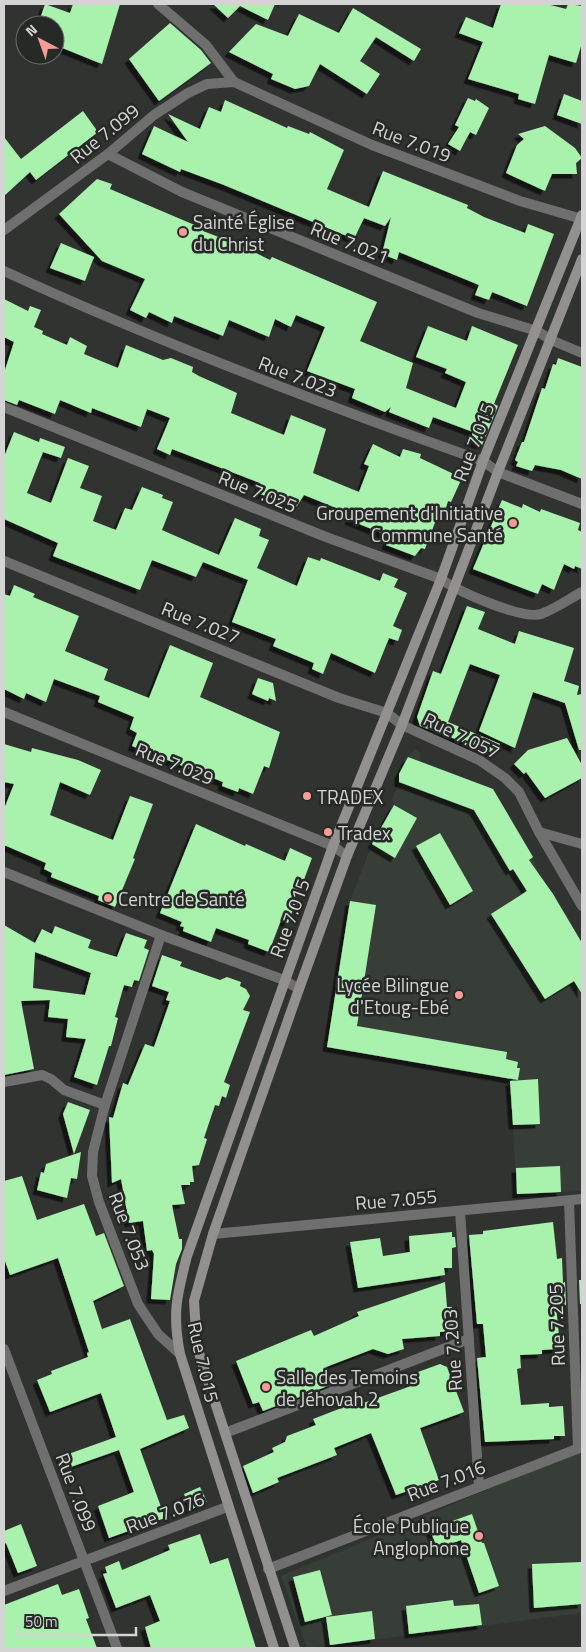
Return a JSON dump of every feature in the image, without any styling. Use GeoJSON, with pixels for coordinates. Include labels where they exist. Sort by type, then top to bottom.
{"type":"FeatureCollection","features":[{"type":"Feature","properties":{"kind":"main road","name":"Rue 7.015"},"geometry":{"type":"LineString","coordinates":[[274,1648],[227,1507],[180,1354],[175,1330],[175,1303],[187,1256],[284,980],[334,846],[441,579],[483,461],[582,218]]}},
{"type":"Feature","properties":{"kind":"main road","name":"Rue 7.015"},"geometry":{"type":"LineString","coordinates":[[295,1648],[197,1347],[194,1325],[194,1301],[213,1234],[347,856],[402,725],[498,472],[582,260]]}},
{"type":"Feature","properties":{"kind":"street"},"geometry":{"type":"LineString","coordinates":[[158,4],[206,45],[234,82]]}},
{"type":"Feature","properties":{"kind":"street","name":"Rue 7.099"},"geometry":{"type":"LineString","coordinates":[[4,230],[108,154],[154,116],[188,94],[207,84],[234,82]]}},
{"type":"Feature","properties":{"kind":"street","name":"Rue 7.019"},"geometry":{"type":"LineString","coordinates":[[234,82],[372,145],[520,201],[582,218]]}},
{"type":"Feature","properties":{"kind":"street","name":"Rue 7.021"},"geometry":{"type":"LineString","coordinates":[[108,154],[191,195],[478,313],[536,331],[550,340],[582,353]]}},
{"type":"Feature","properties":{"kind":"street","name":"Rue 7.023"},"geometry":{"type":"LineString","coordinates":[[4,272],[80,307],[236,371],[483,461],[498,472],[582,504]]}},
{"type":"Feature","properties":{"kind":"street","name":"Rue 7.025"},"geometry":{"type":"LineString","coordinates":[[4,407],[326,537],[441,579],[454,589],[497,605],[534,615],[542,614],[582,592]]}},
{"type":"Feature","properties":{"kind":"street","name":"Rue 7.027"},"geometry":{"type":"LineString","coordinates":[[4,562],[339,698],[386,713],[402,725]]}},
{"type":"Feature","properties":{"kind":"street","name":"Rue 7.029"},"geometry":{"type":"LineString","coordinates":[[4,712],[334,846]]}},
{"type":"Feature","properties":{"kind":"street","name":"Rue 7.057"},"geometry":{"type":"LineString","coordinates":[[402,725],[479,760],[505,778],[519,792],[539,832],[582,906]]}},
{"type":"Feature","properties":{"kind":"street"},"geometry":{"type":"LineString","coordinates":[[539,832],[582,844]]}},
{"type":"Feature","properties":{"kind":"street"},"geometry":{"type":"LineString","coordinates":[[334,846],[347,856]]}},
{"type":"Feature","properties":{"kind":"street"},"geometry":{"type":"LineString","coordinates":[[4,872],[160,935],[284,980],[299,989]]}},
{"type":"Feature","properties":{"kind":"street","name":"Rue 7.053"},"geometry":{"type":"LineString","coordinates":[[160,935],[105,1105],[94,1152],[92,1176],[99,1202],[146,1317],[158,1334],[180,1354]]}},
{"type":"Feature","properties":{"kind":"street"},"geometry":{"type":"LineString","coordinates":[[4,1082],[42,1075],[51,1079],[64,1090],[105,1105]]}},
{"type":"Feature","properties":{"kind":"street","name":"Rue 7.055"},"geometry":{"type":"LineString","coordinates":[[213,1234],[582,1199]]}},
{"type":"Feature","properties":{"kind":"street","name":"Rue 7.205"},"geometry":{"type":"LineString","coordinates":[[568,1201],[580,1447]]}},
{"type":"Feature","properties":{"kind":"street","name":"Rue 7.203"},"geometry":{"type":"LineString","coordinates":[[460,1210],[479,1486]]}},
{"type":"Feature","properties":{"kind":"street"},"geometry":{"type":"LineString","coordinates":[[225,1433],[469,1339]]}},
{"type":"Feature","properties":{"kind":"street","name":"Rue 7.099"},"geometry":{"type":"LineString","coordinates":[[4,1349],[117,1648]]}},
{"type":"Feature","properties":{"kind":"street","name":"Rue 7.016"},"geometry":{"type":"LineString","coordinates":[[268,1569],[580,1447]]}},
{"type":"Feature","properties":{"kind":"street","name":"Rue 7.076"},"geometry":{"type":"LineString","coordinates":[[4,1591],[227,1507]]}},
{"type":"Feature","properties":{"kind":"shaded area","name":"Lycée Bilingue d'Etoug-Ebé"},"geometry":{"type":"Polygon","coordinates":[[[415,749],[420,753],[420,761],[492,788],[533,857],[538,872],[582,943],[582,1191],[517,1194],[510,1081],[503,1077],[327,1047],[350,901],[372,844],[394,805],[392,799],[400,781],[399,774],[404,765],[402,764],[406,757],[408,758],[415,749]]]}},
{"type":"Feature","properties":{"kind":"shaded area","name":"École Publique Anglophone"},"geometry":{"type":"Polygon","coordinates":[[[582,1450],[582,1613],[307,1648],[281,1576],[582,1450]]]}},
{"type":"Feature","properties":{"kind":"building"},"geometry":{"type":"Polygon","coordinates":[[[45,4],[70,13],[73,4],[120,4],[102,64],[65,49],[65,15],[41,15],[45,4]]]}},
{"type":"Feature","properties":{"kind":"building"},"geometry":{"type":"Polygon","coordinates":[[[213,4],[275,4],[268,20],[240,6],[228,18],[213,4]]]}},
{"type":"Feature","properties":{"kind":"building"},"geometry":{"type":"Polygon","coordinates":[[[501,4],[547,4],[566,9],[568,4],[582,6],[582,43],[576,63],[549,55],[535,104],[518,99],[519,94],[468,79],[483,42],[459,33],[466,17],[493,28],[501,4]]]}},
{"type":"Feature","properties":{"kind":"building"},"geometry":{"type":"Polygon","coordinates":[[[353,8],[421,49],[414,61],[376,37],[360,61],[380,74],[367,94],[320,64],[309,86],[295,89],[271,79],[273,74],[229,52],[256,24],[288,36],[299,14],[339,33],[353,8]]]}},
{"type":"Feature","properties":{"kind":"building"},"geometry":{"type":"Polygon","coordinates":[[[170,23],[201,50],[211,63],[159,101],[129,59],[170,23]]]}},
{"type":"Feature","properties":{"kind":"building"},"geometry":{"type":"Polygon","coordinates":[[[564,94],[582,101],[582,124],[557,115],[564,94]]]}},
{"type":"Feature","properties":{"kind":"building"},"geometry":{"type":"Polygon","coordinates":[[[468,98],[475,101],[476,99],[489,108],[476,135],[470,132],[460,151],[448,144],[459,127],[455,125],[468,98]]]}},
{"type":"Feature","properties":{"kind":"building"},"geometry":{"type":"Polygon","coordinates":[[[225,100],[287,128],[288,126],[309,134],[310,132],[344,150],[327,189],[369,207],[383,171],[468,205],[467,208],[484,217],[525,233],[528,224],[554,234],[527,306],[492,292],[489,300],[475,295],[479,285],[399,252],[397,260],[382,254],[391,217],[385,226],[364,218],[354,239],[224,185],[181,169],[180,172],[142,154],[154,126],[188,142],[168,114],[200,129],[209,107],[221,112],[225,100]]]}},
{"type":"Feature","properties":{"kind":"building"},"geometry":{"type":"Polygon","coordinates":[[[83,111],[98,132],[36,180],[30,172],[4,196],[4,137],[21,159],[83,111]]]}},
{"type":"Feature","properties":{"kind":"building"},"geometry":{"type":"Polygon","coordinates":[[[545,126],[575,148],[582,158],[576,163],[577,174],[552,174],[545,191],[506,173],[517,145],[524,139],[518,134],[545,126]]]}},
{"type":"Feature","properties":{"kind":"building"},"geometry":{"type":"Polygon","coordinates":[[[97,179],[112,184],[110,189],[204,229],[203,231],[242,246],[270,260],[272,257],[377,302],[360,341],[413,363],[406,388],[456,408],[466,382],[445,373],[447,369],[416,357],[428,326],[467,341],[472,326],[518,345],[494,404],[498,406],[482,445],[470,441],[473,432],[433,417],[429,428],[389,412],[391,407],[385,412],[352,398],[355,389],[307,371],[325,327],[296,315],[291,327],[275,319],[269,337],[229,320],[223,336],[174,316],[172,323],[149,312],[146,318],[130,310],[145,279],[102,261],[59,214],[97,179]]]}},
{"type":"Feature","properties":{"kind":"building"},"geometry":{"type":"Polygon","coordinates":[[[61,243],[94,257],[85,281],[50,268],[61,243]]]}},
{"type":"Feature","properties":{"kind":"building"},"geometry":{"type":"Polygon","coordinates":[[[4,299],[28,311],[30,306],[41,310],[34,327],[43,331],[42,334],[67,345],[70,337],[87,346],[84,354],[118,368],[126,345],[163,360],[171,358],[193,367],[192,372],[199,376],[237,393],[231,413],[284,435],[291,415],[326,429],[313,473],[359,492],[369,466],[364,464],[373,444],[400,457],[403,449],[421,454],[420,458],[462,478],[451,502],[448,501],[444,514],[439,512],[425,549],[421,548],[415,556],[386,545],[389,536],[349,520],[351,514],[304,495],[295,509],[286,503],[257,493],[260,483],[172,449],[170,455],[157,449],[170,418],[147,409],[141,427],[92,408],[91,413],[60,400],[55,414],[19,400],[17,405],[4,400],[4,373],[14,342],[4,337],[4,299]]]}},
{"type":"Feature","properties":{"kind":"building"},"geometry":{"type":"Polygon","coordinates":[[[558,358],[582,367],[582,479],[561,470],[535,465],[532,471],[516,466],[518,462],[515,460],[522,442],[524,442],[542,388],[545,389],[553,364],[556,365],[558,358]]]}},
{"type":"Feature","properties":{"kind":"building"},"geometry":{"type":"Polygon","coordinates":[[[14,432],[39,442],[40,438],[65,447],[61,458],[43,452],[27,493],[51,503],[68,458],[89,466],[80,488],[102,496],[93,521],[116,530],[125,508],[132,510],[142,487],[163,495],[162,498],[173,502],[162,530],[219,555],[235,518],[261,529],[259,536],[269,540],[257,568],[297,586],[308,557],[320,561],[321,558],[380,581],[383,573],[398,579],[394,587],[407,593],[393,626],[402,630],[398,641],[389,638],[375,673],[331,653],[323,674],[312,669],[314,663],[273,646],[276,639],[232,622],[248,580],[203,562],[196,577],[152,560],[140,590],[53,556],[58,543],[4,519],[4,457],[14,432]]]}},
{"type":"Feature","properties":{"kind":"building"},"geometry":{"type":"Polygon","coordinates":[[[502,500],[522,508],[523,504],[540,512],[541,509],[580,523],[578,530],[582,532],[582,569],[575,566],[574,569],[564,564],[554,590],[542,584],[538,594],[473,569],[502,500]]]}},
{"type":"Feature","properties":{"kind":"building"},"geometry":{"type":"Polygon","coordinates":[[[14,585],[35,594],[33,597],[79,616],[65,651],[108,669],[104,680],[149,698],[170,645],[213,663],[200,697],[280,732],[269,768],[264,766],[253,794],[239,788],[238,792],[222,786],[223,782],[132,746],[137,733],[130,729],[134,717],[98,702],[100,696],[54,679],[46,702],[26,693],[24,699],[4,689],[4,594],[10,596],[14,585]]]}},
{"type":"Feature","properties":{"kind":"building"},"geometry":{"type":"Polygon","coordinates":[[[467,606],[485,612],[478,629],[515,644],[519,631],[574,648],[564,681],[579,686],[577,695],[582,694],[582,750],[579,750],[565,703],[533,692],[515,748],[479,731],[500,675],[470,664],[448,722],[500,744],[496,754],[420,726],[417,717],[433,671],[441,674],[467,606]]]}},
{"type":"Feature","properties":{"kind":"building"},"geometry":{"type":"Polygon","coordinates":[[[258,678],[273,683],[276,701],[269,698],[268,701],[252,694],[258,678]]]}},
{"type":"Feature","properties":{"kind":"building"},"geometry":{"type":"Polygon","coordinates":[[[567,738],[582,765],[582,778],[545,798],[526,772],[524,774],[514,764],[528,750],[567,738]]]}},
{"type":"Feature","properties":{"kind":"building"},"geometry":{"type":"Polygon","coordinates":[[[4,744],[31,752],[32,748],[78,760],[101,770],[90,795],[60,782],[50,815],[113,840],[130,796],[153,804],[133,858],[135,859],[115,907],[98,900],[99,896],[51,877],[52,873],[44,869],[46,863],[4,845],[4,809],[14,784],[4,782],[4,744]]]}},
{"type":"Feature","properties":{"kind":"building"},"geometry":{"type":"Polygon","coordinates":[[[408,757],[493,789],[533,857],[529,860],[553,894],[582,943],[582,994],[574,981],[545,999],[491,914],[527,891],[513,869],[510,871],[474,810],[399,782],[399,774],[408,757]]]}},
{"type":"Feature","properties":{"kind":"building"},"geometry":{"type":"Polygon","coordinates":[[[394,805],[417,818],[395,858],[372,844],[394,805]]]}},
{"type":"Feature","properties":{"kind":"building"},"geometry":{"type":"Polygon","coordinates":[[[196,824],[245,846],[246,844],[285,861],[290,848],[312,858],[288,923],[281,920],[269,952],[248,944],[249,940],[216,928],[211,942],[183,931],[184,927],[180,926],[182,922],[160,913],[196,824]]]}},
{"type":"Feature","properties":{"kind":"building"},"geometry":{"type":"Polygon","coordinates":[[[440,833],[473,891],[450,905],[416,846],[440,833]]]}},
{"type":"Feature","properties":{"kind":"building"},"geometry":{"type":"Polygon","coordinates":[[[350,901],[376,905],[357,1026],[507,1052],[506,1059],[518,1062],[517,1068],[520,1068],[518,1080],[327,1047],[350,901]]]}},
{"type":"Feature","properties":{"kind":"building"},"geometry":{"type":"Polygon","coordinates":[[[4,925],[35,943],[42,929],[52,934],[55,926],[91,940],[88,948],[117,957],[126,933],[147,940],[144,948],[149,950],[139,981],[134,980],[132,987],[124,985],[115,1017],[118,1018],[111,1046],[109,1046],[97,1085],[74,1077],[86,1039],[66,1037],[68,1019],[48,1017],[50,1000],[21,1001],[34,1069],[4,1075],[4,925]],[[35,952],[33,988],[85,995],[91,973],[35,952]]]}},
{"type":"Feature","properties":{"kind":"building"},"geometry":{"type":"Polygon","coordinates":[[[162,955],[182,962],[180,966],[220,980],[227,977],[241,982],[240,986],[246,989],[250,996],[243,1010],[250,1012],[224,1082],[230,1085],[226,1098],[222,1096],[219,1106],[215,1105],[204,1138],[207,1139],[199,1165],[192,1166],[194,1182],[190,1182],[190,1185],[181,1185],[185,1204],[172,1205],[179,1239],[182,1239],[182,1249],[176,1264],[170,1300],[151,1299],[154,1254],[152,1250],[147,1251],[143,1221],[129,1223],[121,1179],[112,1183],[109,1117],[113,1118],[123,1083],[128,1085],[145,1044],[154,1047],[170,1001],[166,1000],[169,992],[152,986],[162,955]]]}},
{"type":"Feature","properties":{"kind":"building"},"geometry":{"type":"Polygon","coordinates":[[[538,1079],[540,1124],[513,1125],[510,1081],[538,1079]]]}},
{"type":"Feature","properties":{"kind":"building"},"geometry":{"type":"Polygon","coordinates":[[[68,1102],[90,1110],[74,1154],[63,1114],[68,1102]]]}},
{"type":"Feature","properties":{"kind":"building"},"geometry":{"type":"Polygon","coordinates":[[[81,1152],[77,1179],[71,1178],[67,1198],[37,1190],[41,1172],[44,1173],[46,1164],[81,1152]]]}},
{"type":"Feature","properties":{"kind":"building"},"geometry":{"type":"Polygon","coordinates":[[[560,1166],[561,1192],[517,1194],[516,1168],[560,1166]]]}},
{"type":"Feature","properties":{"kind":"building"},"geometry":{"type":"Polygon","coordinates":[[[22,1176],[37,1220],[84,1204],[96,1236],[104,1233],[124,1286],[93,1301],[102,1329],[130,1319],[167,1420],[184,1415],[189,1428],[140,1449],[165,1518],[109,1538],[98,1506],[134,1492],[119,1450],[65,1469],[60,1457],[116,1437],[101,1393],[50,1412],[37,1380],[52,1374],[51,1371],[88,1357],[87,1353],[89,1352],[58,1258],[10,1275],[4,1258],[4,1181],[22,1176]]]}},
{"type":"Feature","properties":{"kind":"building"},"geometry":{"type":"Polygon","coordinates":[[[553,1222],[557,1259],[562,1258],[563,1283],[565,1282],[566,1305],[556,1306],[560,1346],[556,1349],[542,1350],[542,1354],[520,1355],[521,1368],[517,1369],[521,1405],[549,1403],[549,1407],[563,1406],[565,1436],[554,1436],[554,1439],[485,1442],[477,1358],[486,1357],[483,1324],[477,1324],[469,1235],[483,1234],[483,1231],[553,1222]]]}},
{"type":"Feature","properties":{"kind":"building"},"geometry":{"type":"Polygon","coordinates":[[[452,1232],[452,1237],[455,1237],[456,1247],[452,1248],[452,1268],[444,1268],[445,1275],[358,1288],[350,1242],[380,1238],[383,1256],[410,1252],[409,1236],[452,1232]]]}},
{"type":"Feature","properties":{"kind":"building"},"geometry":{"type":"Polygon","coordinates":[[[579,1280],[582,1280],[582,1304],[580,1304],[579,1280]]]}},
{"type":"Feature","properties":{"kind":"building"},"geometry":{"type":"Polygon","coordinates":[[[445,1282],[447,1307],[452,1307],[454,1331],[440,1332],[440,1336],[402,1339],[404,1349],[388,1354],[373,1349],[326,1367],[333,1384],[263,1411],[259,1402],[253,1404],[236,1361],[311,1330],[314,1336],[359,1316],[357,1312],[445,1282]]]}},
{"type":"Feature","properties":{"kind":"building"},"geometry":{"type":"Polygon","coordinates":[[[440,1364],[447,1367],[464,1412],[420,1428],[439,1480],[396,1495],[371,1433],[334,1448],[337,1455],[277,1478],[279,1482],[253,1493],[243,1466],[274,1452],[272,1448],[285,1442],[287,1436],[316,1425],[313,1419],[357,1402],[358,1405],[411,1386],[407,1376],[440,1364]]]}},
{"type":"Feature","properties":{"kind":"building"},"geometry":{"type":"Polygon","coordinates":[[[200,1487],[207,1502],[190,1510],[184,1494],[200,1487]]]}},
{"type":"Feature","properties":{"kind":"building"},"geometry":{"type":"Polygon","coordinates":[[[472,1514],[499,1586],[479,1593],[461,1540],[437,1549],[430,1529],[472,1514]]]}},
{"type":"Feature","properties":{"kind":"building"},"geometry":{"type":"Polygon","coordinates":[[[21,1524],[37,1566],[18,1573],[6,1543],[4,1544],[4,1531],[21,1524]]]}},
{"type":"Feature","properties":{"kind":"building"},"geometry":{"type":"Polygon","coordinates":[[[200,1534],[210,1564],[228,1558],[256,1648],[151,1648],[145,1627],[160,1621],[150,1595],[116,1608],[103,1574],[107,1573],[105,1567],[119,1561],[122,1570],[170,1550],[168,1545],[200,1534]]]}},
{"type":"Feature","properties":{"kind":"building"},"geometry":{"type":"Polygon","coordinates":[[[582,1562],[582,1604],[534,1608],[532,1564],[582,1562]]]}},
{"type":"Feature","properties":{"kind":"building"},"geometry":{"type":"Polygon","coordinates":[[[320,1570],[332,1615],[305,1622],[293,1577],[320,1570]]]}},
{"type":"Feature","properties":{"kind":"building"},"geometry":{"type":"Polygon","coordinates":[[[58,1584],[62,1595],[79,1589],[89,1618],[86,1619],[97,1648],[4,1648],[4,1605],[58,1584]]]}},
{"type":"Feature","properties":{"kind":"building"},"geometry":{"type":"Polygon","coordinates":[[[453,1600],[454,1606],[479,1604],[482,1625],[409,1634],[406,1606],[453,1600]]]}},
{"type":"Feature","properties":{"kind":"building"},"geometry":{"type":"Polygon","coordinates":[[[372,1611],[375,1639],[330,1645],[326,1617],[372,1611]]]}},
{"type":"Feature","properties":{"kind":"place","name":"Sainté Église du Christ"},"geometry":{"type":"Point","coordinates":[183,232]}},
{"type":"Feature","properties":{"kind":"place","name":"Groupement d'Initiative Commune Santé"},"geometry":{"type":"Point","coordinates":[513,523]}},
{"type":"Feature","properties":{"kind":"place","name":"TRADEX"},"geometry":{"type":"Point","coordinates":[307,796]}},
{"type":"Feature","properties":{"kind":"place","name":"Tradex"},"geometry":{"type":"Point","coordinates":[328,832]}},
{"type":"Feature","properties":{"kind":"place","name":"Centre de Santé"},"geometry":{"type":"Point","coordinates":[108,898]}},
{"type":"Feature","properties":{"kind":"place","name":"Lycée Bilingue d'Etoug-Ebé"},"geometry":{"type":"Point","coordinates":[459,995]}},
{"type":"Feature","properties":{"kind":"place","name":"Salle des Temoins de Jéhovah 2"},"geometry":{"type":"Point","coordinates":[266,1387]}},
{"type":"Feature","properties":{"kind":"place","name":"École Publique Anglophone"},"geometry":{"type":"Point","coordinates":[479,1536]}}]}
